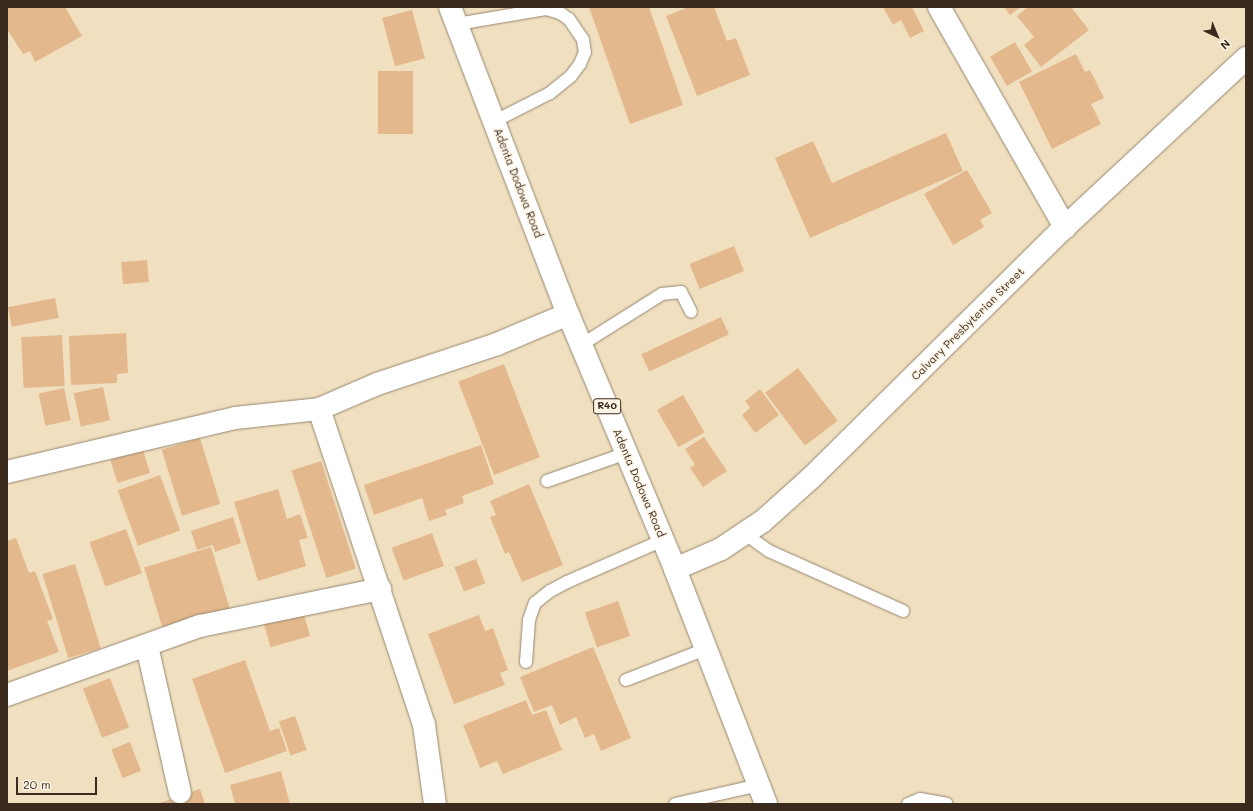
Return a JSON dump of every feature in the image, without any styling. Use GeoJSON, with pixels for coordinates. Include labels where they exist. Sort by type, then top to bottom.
{"type":"FeatureCollection","features":[{"type":"Feature","properties":{"kind":"street"},"geometry":{"type":"LineString","coordinates":[[939,7],[1064,227]]}},
{"type":"Feature","properties":{"kind":"street","name":"Adenta Dodowa Road"},"geometry":{"type":"LineString","coordinates":[[453,15],[568,314],[675,569],[762,795]]}},
{"type":"Feature","properties":{"kind":"street","name":"Calvary Presbyterian Street"},"geometry":{"type":"LineString","coordinates":[[675,569],[721,549],[763,521],[811,478],[1064,227],[1246,58]]}},
{"type":"Feature","properties":{"kind":"street"},"geometry":{"type":"LineString","coordinates":[[7,472],[235,418],[319,409],[377,384],[497,344],[568,314]]}},
{"type":"Feature","properties":{"kind":"street"},"geometry":{"type":"LineString","coordinates":[[319,409],[424,725],[435,804]]}},
{"type":"Feature","properties":{"kind":"street"},"geometry":{"type":"LineString","coordinates":[[7,695],[200,626],[380,589]]}},
{"type":"Feature","properties":{"kind":"street"},"geometry":{"type":"LineString","coordinates":[[147,646],[180,792]]}},
{"type":"Feature","properties":{"kind":"lane"},"geometry":{"type":"LineString","coordinates":[[453,15],[546,9],[560,13],[569,19],[583,40],[585,52],[580,64],[571,76],[550,93],[495,122]]}},
{"type":"Feature","properties":{"kind":"lane"},"geometry":{"type":"LineString","coordinates":[[582,345],[662,294],[681,292],[691,312]]}},
{"type":"Feature","properties":{"kind":"lane"},"geometry":{"type":"LineString","coordinates":[[546,481],[627,453]]}},
{"type":"Feature","properties":{"kind":"lane"},"geometry":{"type":"LineString","coordinates":[[744,533],[769,552],[903,611]]}},
{"type":"Feature","properties":{"kind":"lane"},"geometry":{"type":"LineString","coordinates":[[526,662],[528,620],[536,603],[550,591],[567,582],[663,540]]}},
{"type":"Feature","properties":{"kind":"lane"},"geometry":{"type":"LineString","coordinates":[[626,680],[706,649]]}},
{"type":"Feature","properties":{"kind":"lane"},"geometry":{"type":"LineString","coordinates":[[675,804],[762,795]]}},
{"type":"Feature","properties":{"kind":"lane"},"geometry":{"type":"LineString","coordinates":[[908,804],[920,799],[947,804]]}},
{"type":"Feature","properties":{"kind":"building"},"geometry":{"type":"Polygon","coordinates":[[[7,7],[65,7],[82,36],[35,62],[30,51],[23,54],[7,29],[7,7]]]}},
{"type":"Feature","properties":{"kind":"building"},"geometry":{"type":"Polygon","coordinates":[[[589,7],[649,7],[683,105],[630,124],[589,7]]]}},
{"type":"Feature","properties":{"kind":"building"},"geometry":{"type":"Polygon","coordinates":[[[689,7],[714,7],[727,41],[736,38],[750,75],[697,96],[666,16],[689,7]]]}},
{"type":"Feature","properties":{"kind":"building"},"geometry":{"type":"Polygon","coordinates":[[[883,7],[912,7],[924,31],[910,38],[901,20],[893,25],[883,7]]]}},
{"type":"Feature","properties":{"kind":"building"},"geometry":{"type":"Polygon","coordinates":[[[1004,7],[1021,7],[1010,15],[1004,7]]]}},
{"type":"Feature","properties":{"kind":"building"},"geometry":{"type":"Polygon","coordinates":[[[1028,7],[1071,7],[1089,30],[1041,67],[1024,45],[1034,37],[1017,16],[1028,7]]]}},
{"type":"Feature","properties":{"kind":"building"},"geometry":{"type":"Polygon","coordinates":[[[412,10],[425,58],[395,66],[382,18],[412,10]]]}},
{"type":"Feature","properties":{"kind":"building"},"geometry":{"type":"Polygon","coordinates":[[[1015,42],[1032,71],[1007,86],[990,56],[1015,42]]]}},
{"type":"Feature","properties":{"kind":"building"},"geometry":{"type":"Polygon","coordinates":[[[1076,54],[1085,72],[1090,70],[1104,98],[1091,104],[1101,124],[1052,149],[1019,82],[1076,54]]]}},
{"type":"Feature","properties":{"kind":"building"},"geometry":{"type":"Polygon","coordinates":[[[378,71],[413,71],[413,134],[378,134],[378,71]]]}},
{"type":"Feature","properties":{"kind":"building"},"geometry":{"type":"Polygon","coordinates":[[[946,133],[963,171],[810,238],[775,158],[813,141],[832,183],[946,133]]]}},
{"type":"Feature","properties":{"kind":"building"},"geometry":{"type":"Polygon","coordinates":[[[967,170],[992,213],[980,220],[984,227],[953,245],[924,194],[967,170]]]}},
{"type":"Feature","properties":{"kind":"building"},"geometry":{"type":"Polygon","coordinates":[[[734,246],[744,271],[700,289],[689,264],[734,246]]]}},
{"type":"Feature","properties":{"kind":"building"},"geometry":{"type":"Polygon","coordinates":[[[147,260],[149,282],[123,284],[121,262],[147,260]]]}},
{"type":"Feature","properties":{"kind":"building"},"geometry":{"type":"Polygon","coordinates":[[[55,298],[59,318],[12,327],[8,307],[55,298]]]}},
{"type":"Feature","properties":{"kind":"building"},"geometry":{"type":"Polygon","coordinates":[[[721,317],[729,334],[649,371],[641,354],[721,317]]]}},
{"type":"Feature","properties":{"kind":"building"},"geometry":{"type":"Polygon","coordinates":[[[126,333],[128,373],[117,374],[117,383],[71,385],[69,336],[126,333]]]}},
{"type":"Feature","properties":{"kind":"building"},"geometry":{"type":"Polygon","coordinates":[[[62,335],[65,386],[24,388],[21,337],[62,335]]]}},
{"type":"Feature","properties":{"kind":"building"},"geometry":{"type":"Polygon","coordinates":[[[504,364],[540,457],[494,475],[458,382],[504,364]]]}},
{"type":"Feature","properties":{"kind":"building"},"geometry":{"type":"Polygon","coordinates":[[[798,368],[838,421],[805,445],[765,393],[798,368]]]}},
{"type":"Feature","properties":{"kind":"building"},"geometry":{"type":"Polygon","coordinates":[[[103,387],[110,420],[81,426],[74,393],[103,387]]]}},
{"type":"Feature","properties":{"kind":"building"},"geometry":{"type":"Polygon","coordinates":[[[64,388],[71,420],[45,426],[39,393],[64,388]]]}},
{"type":"Feature","properties":{"kind":"building"},"geometry":{"type":"Polygon","coordinates":[[[760,389],[779,415],[755,433],[742,415],[750,408],[745,401],[760,389]]]}},
{"type":"Feature","properties":{"kind":"building"},"geometry":{"type":"Polygon","coordinates":[[[683,395],[704,432],[679,447],[657,410],[683,395]]]}},
{"type":"Feature","properties":{"kind":"building"},"geometry":{"type":"Polygon","coordinates":[[[704,437],[727,471],[703,487],[690,468],[695,465],[685,449],[704,437]]]}},
{"type":"Feature","properties":{"kind":"building"},"geometry":{"type":"Polygon","coordinates":[[[200,438],[220,504],[182,516],[162,450],[200,438]]]}},
{"type":"Feature","properties":{"kind":"building"},"geometry":{"type":"Polygon","coordinates":[[[481,445],[494,484],[462,496],[464,503],[445,510],[447,515],[429,521],[422,498],[374,515],[364,485],[481,445]]]}},
{"type":"Feature","properties":{"kind":"building"},"geometry":{"type":"Polygon","coordinates":[[[143,450],[150,473],[118,483],[110,460],[143,450]]]}},
{"type":"Feature","properties":{"kind":"building"},"geometry":{"type":"Polygon","coordinates":[[[321,461],[356,568],[326,578],[292,471],[321,461]]]}},
{"type":"Feature","properties":{"kind":"building"},"geometry":{"type":"Polygon","coordinates":[[[160,475],[180,530],[138,546],[118,490],[160,475]]]}},
{"type":"Feature","properties":{"kind":"building"},"geometry":{"type":"Polygon","coordinates":[[[529,484],[563,565],[522,582],[509,552],[505,554],[490,517],[496,515],[490,501],[529,484]]]}},
{"type":"Feature","properties":{"kind":"building"},"geometry":{"type":"Polygon","coordinates":[[[278,489],[287,519],[300,514],[308,538],[299,540],[306,566],[258,581],[234,502],[278,489]]]}},
{"type":"Feature","properties":{"kind":"building"},"geometry":{"type":"Polygon","coordinates":[[[233,517],[241,543],[215,552],[213,545],[197,550],[191,531],[233,517]]]}},
{"type":"Feature","properties":{"kind":"building"},"geometry":{"type":"Polygon","coordinates":[[[126,529],[142,573],[105,587],[89,542],[126,529]]]}},
{"type":"Feature","properties":{"kind":"building"},"geometry":{"type":"Polygon","coordinates":[[[432,533],[444,566],[404,581],[392,548],[432,533]]]}},
{"type":"Feature","properties":{"kind":"building"},"geometry":{"type":"Polygon","coordinates":[[[16,538],[29,573],[35,571],[53,619],[47,621],[59,652],[7,671],[7,541],[16,538]]]}},
{"type":"Feature","properties":{"kind":"building"},"geometry":{"type":"Polygon","coordinates":[[[211,547],[231,612],[164,632],[144,567],[211,547]]]}},
{"type":"Feature","properties":{"kind":"building"},"geometry":{"type":"Polygon","coordinates":[[[476,559],[485,583],[464,592],[455,567],[476,559]]]}},
{"type":"Feature","properties":{"kind":"building"},"geometry":{"type":"Polygon","coordinates":[[[75,564],[101,648],[68,658],[42,574],[75,564]]]}},
{"type":"Feature","properties":{"kind":"building"},"geometry":{"type":"Polygon","coordinates":[[[618,601],[630,636],[597,647],[585,612],[618,601]]]}},
{"type":"Feature","properties":{"kind":"building"},"geometry":{"type":"Polygon","coordinates":[[[302,608],[310,636],[271,647],[263,619],[302,608]]]}},
{"type":"Feature","properties":{"kind":"building"},"geometry":{"type":"Polygon","coordinates":[[[479,615],[485,631],[493,628],[508,670],[500,673],[505,685],[454,704],[428,634],[479,615]]]}},
{"type":"Feature","properties":{"kind":"building"},"geometry":{"type":"Polygon","coordinates":[[[593,647],[631,738],[601,751],[594,734],[585,738],[576,717],[560,725],[552,705],[534,712],[520,677],[593,647]]]}},
{"type":"Feature","properties":{"kind":"building"},"geometry":{"type":"Polygon","coordinates":[[[245,660],[270,731],[279,728],[287,751],[225,773],[192,679],[245,660]]]}},
{"type":"Feature","properties":{"kind":"building"},"geometry":{"type":"Polygon","coordinates":[[[110,678],[129,727],[102,738],[83,688],[110,678]]]}},
{"type":"Feature","properties":{"kind":"building"},"geometry":{"type":"Polygon","coordinates":[[[526,700],[532,715],[546,710],[562,750],[503,774],[497,761],[480,768],[463,725],[526,700]]]}},
{"type":"Feature","properties":{"kind":"building"},"geometry":{"type":"Polygon","coordinates":[[[295,716],[307,750],[291,756],[279,722],[295,716]]]}},
{"type":"Feature","properties":{"kind":"building"},"geometry":{"type":"Polygon","coordinates":[[[130,742],[141,771],[122,778],[111,749],[130,742]]]}},
{"type":"Feature","properties":{"kind":"building"},"geometry":{"type":"Polygon","coordinates":[[[281,771],[290,804],[235,804],[230,785],[281,771]]]}},
{"type":"Feature","properties":{"kind":"building"},"geometry":{"type":"Polygon","coordinates":[[[200,789],[205,804],[157,804],[200,789]]]}}]}
